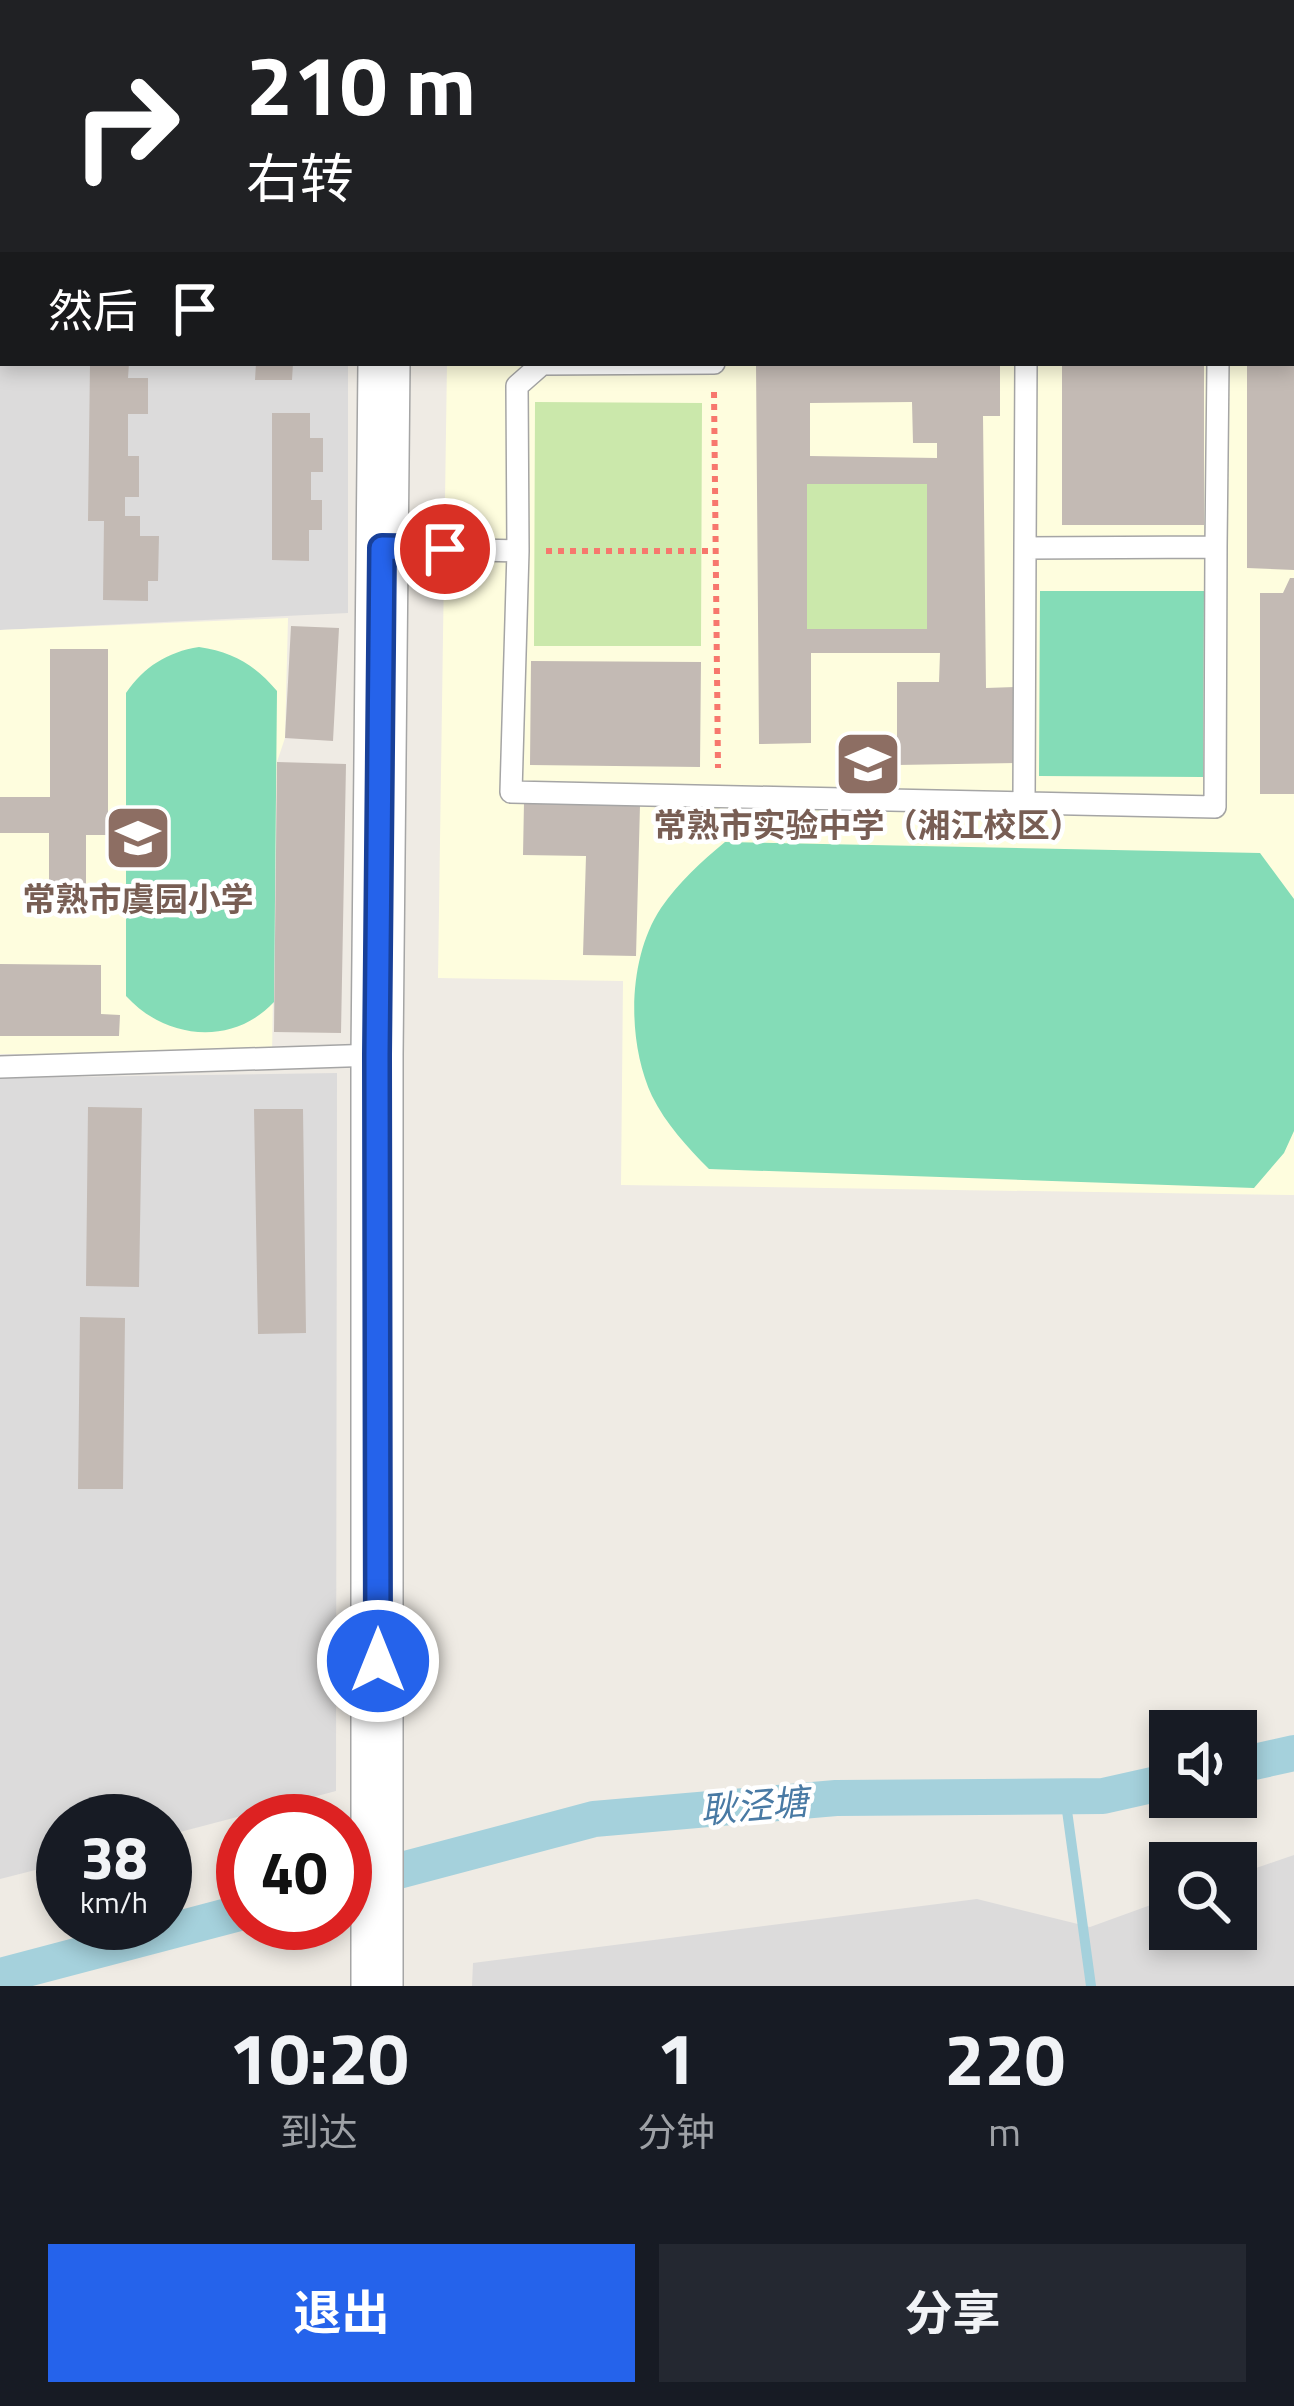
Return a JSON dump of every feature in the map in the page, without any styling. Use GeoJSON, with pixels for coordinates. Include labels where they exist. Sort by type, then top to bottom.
{"type":"FeatureCollection","features":[{"type":"Feature","properties":{"kind":"street"},"geometry":{"type":"LineString","coordinates":[[377,1984],[377,1055],[384,366]]}},
{"type":"Feature","properties":{"kind":"lane"},"geometry":{"type":"LineString","coordinates":[[540,366],[517,386],[511,792],[1215,807],[1218,366]]}},
{"type":"Feature","properties":{"kind":"lane"},"geometry":{"type":"LineString","coordinates":[[1024,803],[1027,366]]}},
{"type":"Feature","properties":{"kind":"lane"},"geometry":{"type":"LineString","coordinates":[[1025,548],[1216,547]]}},
{"type":"Feature","properties":{"kind":"lane"},"geometry":{"type":"LineString","coordinates":[[382,548],[518,551]]}},
{"type":"Feature","properties":{"kind":"lane"},"geometry":{"type":"LineString","coordinates":[[0,1067],[377,1055]]}},
{"type":"Feature","properties":{"kind":"path"},"geometry":{"type":"LineString","coordinates":[[714,366],[718,796]]}},
{"type":"Feature","properties":{"kind":"path"},"geometry":{"type":"LineString","coordinates":[[518,551],[718,551]]}},
{"type":"Feature","properties":{"kind":"shaded area"},"geometry":{"type":"Polygon","coordinates":[[[0,366],[348,366],[348,613],[0,630],[0,366]]]}},
{"type":"Feature","properties":{"kind":"shaded area","name":"常熟市实验中学（湘江校区）"},"geometry":{"type":"Polygon","coordinates":[[[447,366],[1294,366],[1294,1195],[621,1185],[623,981],[438,978],[447,366]]]}},
{"type":"Feature","properties":{"kind":"shaded area","name":"常熟市虞园小学"},"geometry":{"type":"Polygon","coordinates":[[[288,618],[285,738],[277,762],[272,1055],[0,1054],[0,630],[288,618]]]}},
{"type":"Feature","properties":{"kind":"shaded area"},"geometry":{"type":"Polygon","coordinates":[[[337,1073],[336,1791],[216,1794],[216,1823],[192,1829],[192,1794],[36,1794],[36,1870],[0,1879],[0,1078],[337,1073]]]}},
{"type":"Feature","properties":{"kind":"shaded area"},"geometry":{"type":"Polygon","coordinates":[[[1294,1855],[1294,1986],[472,1986],[473,1963],[977,1899],[1090,1927],[1149,1906],[1149,1950],[1257,1950],[1257,1868],[1294,1855]]]}},
{"type":"Feature","properties":{"kind":"green space"},"geometry":{"type":"Polygon","coordinates":[[[535,402],[702,403],[701,646],[534,646],[535,402]]]}},
{"type":"Feature","properties":{"kind":"green space"},"geometry":{"type":"Polygon","coordinates":[[[807,484],[927,484],[927,629],[807,629],[807,484]]]}},
{"type":"Feature","properties":{"kind":"green space"},"geometry":{"type":"Polygon","coordinates":[[[1040,591],[1204,591],[1203,777],[1039,776],[1040,591]]]}},
{"type":"Feature","properties":{"kind":"green space"},"geometry":{"type":"Polygon","coordinates":[[[199,647],[242,661],[277,691],[274,1002],[239,1026],[199,1032],[160,1021],[126,996],[126,693],[157,662],[199,647]]]}},
{"type":"Feature","properties":{"kind":"green space"},"geometry":{"type":"Polygon","coordinates":[[[725,842],[1260,853],[1294,899],[1294,1131],[1284,1153],[1254,1188],[709,1169],[652,1096],[638,1051],[634,1001],[642,951],[661,908],[725,842]]]}},
{"type":"Feature","properties":{"kind":"building"},"geometry":{"type":"Polygon","coordinates":[[[90,366],[129,366],[128,378],[148,378],[148,414],[128,414],[128,456],[139,456],[139,497],[125,497],[125,516],[140,516],[140,536],[159,536],[158,581],[148,581],[148,601],[103,600],[104,521],[88,521],[90,366]]]}},
{"type":"Feature","properties":{"kind":"building"},"geometry":{"type":"Polygon","coordinates":[[[256,366],[293,366],[292,380],[255,380],[256,366]]]}},
{"type":"Feature","properties":{"kind":"building"},"geometry":{"type":"Polygon","coordinates":[[[756,366],[1000,366],[1000,416],[983,416],[986,688],[1015,687],[1016,763],[897,765],[897,682],[939,682],[940,653],[811,653],[811,743],[759,744],[756,366]],[[912,402],[810,403],[810,456],[937,458],[937,443],[913,443],[912,402]],[[807,484],[807,629],[927,629],[927,484],[807,484]]]}},
{"type":"Feature","properties":{"kind":"building"},"geometry":{"type":"Polygon","coordinates":[[[1062,366],[1204,366],[1204,525],[1062,525],[1062,366]]]}},
{"type":"Feature","properties":{"kind":"building"},"geometry":{"type":"Polygon","coordinates":[[[1247,366],[1294,366],[1294,570],[1247,568],[1247,366]]]}},
{"type":"Feature","properties":{"kind":"building"},"geometry":{"type":"Polygon","coordinates":[[[272,413],[310,413],[310,438],[323,438],[323,472],[311,472],[311,500],[322,500],[322,530],[309,530],[309,561],[272,560],[272,413]]]}},
{"type":"Feature","properties":{"kind":"building"},"geometry":{"type":"Polygon","coordinates":[[[1294,578],[1294,794],[1260,794],[1260,593],[1283,593],[1294,578]]]}},
{"type":"Feature","properties":{"kind":"building"},"geometry":{"type":"Polygon","coordinates":[[[291,626],[339,628],[333,741],[285,738],[291,626]]]}},
{"type":"Feature","properties":{"kind":"building"},"geometry":{"type":"Polygon","coordinates":[[[50,649],[108,649],[108,835],[86,835],[86,915],[49,915],[49,833],[0,833],[0,797],[50,797],[50,649]]]}},
{"type":"Feature","properties":{"kind":"building"},"geometry":{"type":"Polygon","coordinates":[[[531,661],[701,662],[700,767],[530,765],[531,661]]]}},
{"type":"Feature","properties":{"kind":"building"},"geometry":{"type":"Polygon","coordinates":[[[277,762],[346,764],[341,1033],[274,1032],[277,762]]]}},
{"type":"Feature","properties":{"kind":"building"},"geometry":{"type":"Polygon","coordinates":[[[524,802],[640,805],[636,956],[583,955],[586,856],[523,855],[524,802]]]}},
{"type":"Feature","properties":{"kind":"building"},"geometry":{"type":"Polygon","coordinates":[[[0,964],[101,965],[101,1014],[120,1015],[119,1036],[0,1036],[0,964]]]}},
{"type":"Feature","properties":{"kind":"building"},"geometry":{"type":"Polygon","coordinates":[[[88,1107],[142,1108],[139,1287],[86,1286],[88,1107]]]}},
{"type":"Feature","properties":{"kind":"building"},"geometry":{"type":"Polygon","coordinates":[[[254,1109],[303,1109],[306,1333],[258,1334],[254,1109]]]}},
{"type":"Feature","properties":{"kind":"building"},"geometry":{"type":"Polygon","coordinates":[[[80,1317],[125,1318],[123,1489],[78,1489],[80,1317]]]}},
{"type":"Feature","properties":{"kind":"waterway","name":"耿泾塘"},"geometry":{"type":"LineString","coordinates":[[1257,1761],[1294,1753]]}},
{"type":"Feature","properties":{"kind":"waterway","name":"耿泾塘"},"geometry":{"type":"LineString","coordinates":[[372,1878],[594,1819],[836,1798],[1103,1796],[1149,1786]]}},
{"type":"Feature","properties":{"kind":"waterway"},"geometry":{"type":"LineString","coordinates":[[1065,1796],[1091,1986]]}},
{"type":"Feature","properties":{"kind":"waterway","name":"耿泾塘"},"geometry":{"type":"LineString","coordinates":[[0,1976],[216,1919]]}},
{"type":"Feature","properties":{"kind":"place","name":"常熟市实验中学（湘江校区）"},"geometry":{"type":"Point","coordinates":[868,764]}},
{"type":"Feature","properties":{"kind":"place","name":"常熟市虞园小学"},"geometry":{"type":"Point","coordinates":[138,838]}},
{"type":"Feature","properties":{"kind":"route"},"geometry":{"type":"LineString","coordinates":[[378,1661],[382,548],[445,549]]}}]}
